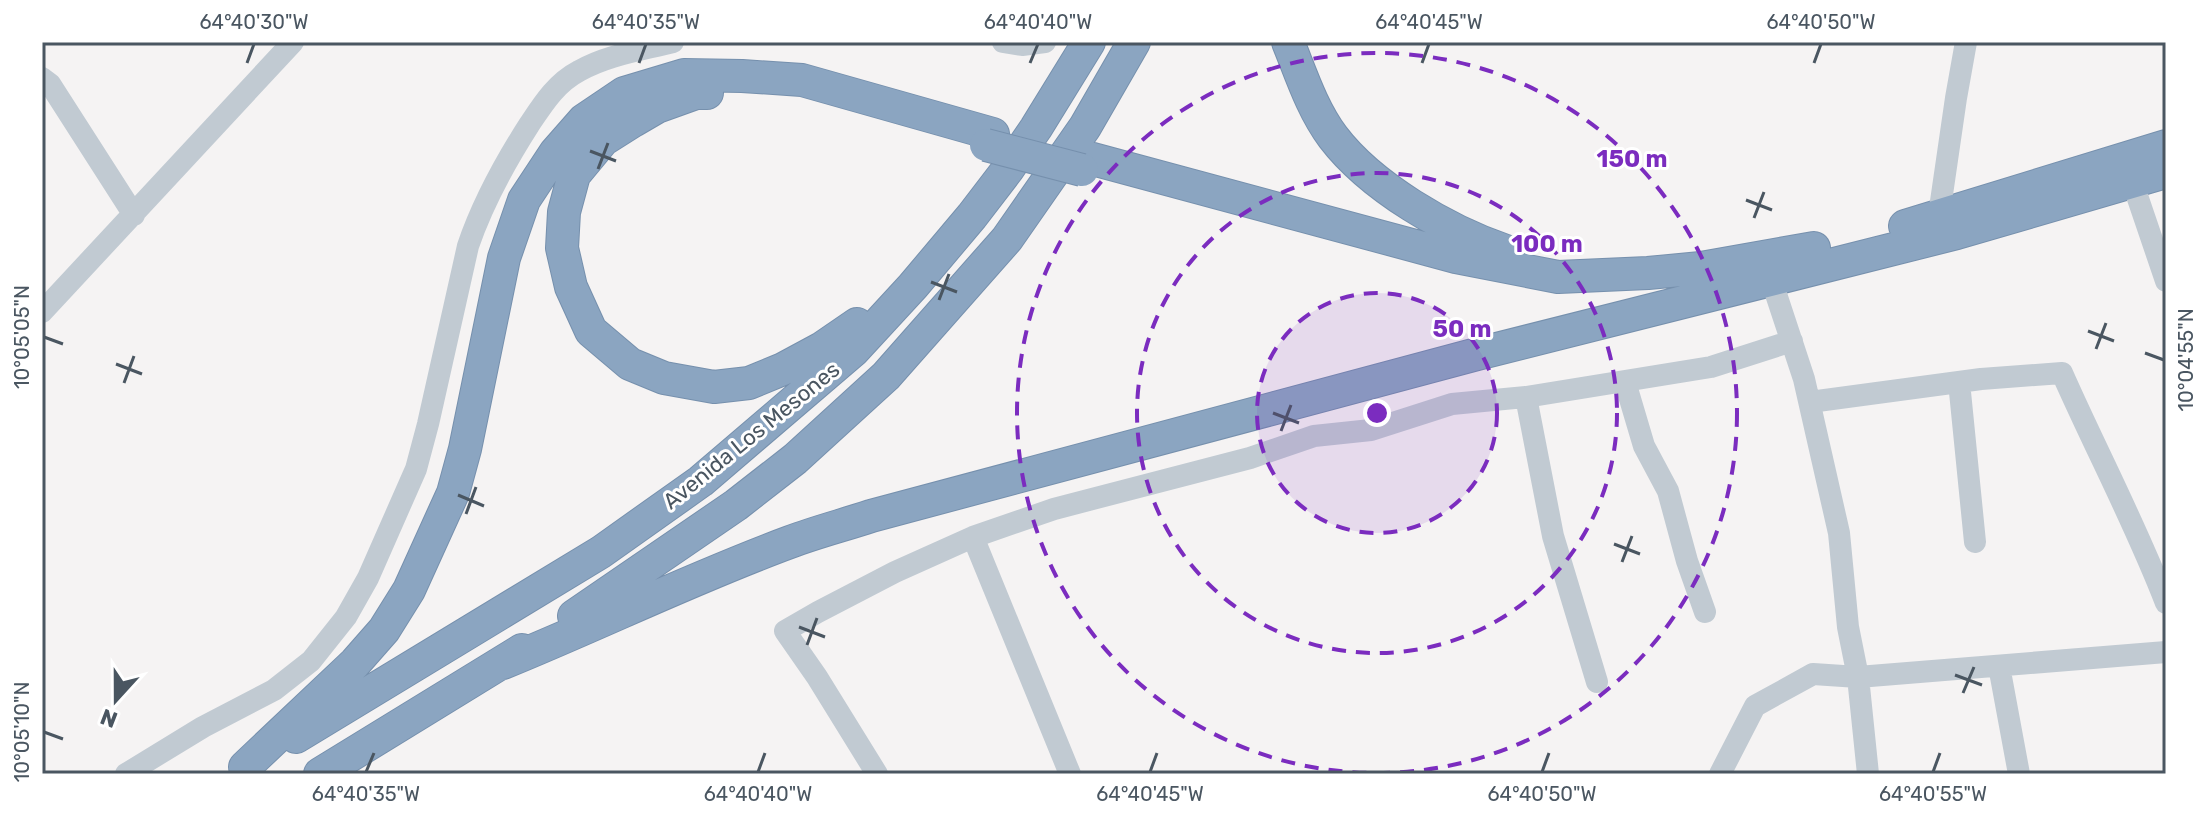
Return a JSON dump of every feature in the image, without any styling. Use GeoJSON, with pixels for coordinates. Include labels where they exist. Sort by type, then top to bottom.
{"type":"FeatureCollection","features":[{"type":"Feature","properties":{"kind":"highway","name":"Avenida Los Mesones"},"geometry":{"type":"LineString","coordinates":[[240,771],[601,552],[701,481],[854,350],[913,286],[1008,169],[1089,42]]}},
{"type":"Feature","properties":{"kind":"highway","name":"Avenida Los Mesones"},"geometry":{"type":"LineString","coordinates":[[320,774],[503,663],[736,505],[795,459],[886,376],[1007,239],[1085,127],[1134,42]]}},
{"type":"Feature","properties":{"kind":"highway"},"geometry":{"type":"LineString","coordinates":[[1288,42],[1306,87],[1333,137],[1379,181],[1434,219],[1475,241],[1530,260],[1602,276]]}},
{"type":"Feature","properties":{"kind":"highway"},"geometry":{"type":"LineString","coordinates":[[240,771],[375,641],[409,590],[453,493],[504,258],[524,200],[555,153],[584,120],[624,93],[684,75],[742,76],[802,80],[990,139]]}},
{"type":"Feature","properties":{"kind":"highway"},"geometry":{"type":"LineString","coordinates":[[913,286],[822,348],[749,383],[714,387],[664,378],[630,364],[591,331],[571,287],[562,248],[564,212],[574,175],[603,140],[657,107],[696,93],[812,101],[990,139],[1456,257],[1558,277],[1701,268],[1789,254],[1901,227],[2166,146]]}},
{"type":"Feature","properties":{"kind":"highway"},"geometry":{"type":"LineString","coordinates":[[1086,164],[1480,279],[1537,290],[1588,293],[1666,290],[1771,279]]}},
{"type":"Feature","properties":{"kind":"highway"},"geometry":{"type":"LineString","coordinates":[[503,663],[792,541],[871,516],[1477,354],[1957,233],[2166,172]]}},
{"type":"Feature","properties":{"kind":"street"},"geometry":{"type":"LineString","coordinates":[[42,312],[293,42]]}},
{"type":"Feature","properties":{"kind":"street"},"geometry":{"type":"LineString","coordinates":[[126,774],[203,727],[274,690],[311,661],[335,632],[368,578],[416,469],[468,246],[497,177],[549,96],[565,80],[602,61],[673,42]]}},
{"type":"Feature","properties":{"kind":"street"},"geometry":{"type":"LineString","coordinates":[[1003,42],[1022,45],[1044,43],[1068,76]]}},
{"type":"Feature","properties":{"kind":"street"},"geometry":{"type":"LineString","coordinates":[[1939,215],[1966,42]]}},
{"type":"Feature","properties":{"kind":"street"},"geometry":{"type":"LineString","coordinates":[[42,78],[50,84],[134,215]]}},
{"type":"Feature","properties":{"kind":"street"},"geometry":{"type":"LineString","coordinates":[[2132,181],[2166,281]]}},
{"type":"Feature","properties":{"kind":"street"},"geometry":{"type":"LineString","coordinates":[[1771,279],[1810,402],[1839,533],[1868,774]]}},
{"type":"Feature","properties":{"kind":"street"},"geometry":{"type":"LineString","coordinates":[[877,774],[785,631],[895,572],[973,537],[1054,509],[1250,458],[1314,436],[1371,430],[1452,404],[1526,397],[1711,367],[1792,341]]}},
{"type":"Feature","properties":{"kind":"street"},"geometry":{"type":"LineString","coordinates":[[1810,402],[1959,382],[2062,373],[2145,550],[2166,603]]}},
{"type":"Feature","properties":{"kind":"street"},"geometry":{"type":"LineString","coordinates":[[1625,382],[1644,446],[1668,491],[1705,612]]}},
{"type":"Feature","properties":{"kind":"street"},"geometry":{"type":"LineString","coordinates":[[1959,382],[1975,542]]}},
{"type":"Feature","properties":{"kind":"street"},"geometry":{"type":"LineString","coordinates":[[1526,397],[1553,536],[1597,682]]}},
{"type":"Feature","properties":{"kind":"street"},"geometry":{"type":"LineString","coordinates":[[973,537],[1070,774]]}},
{"type":"Feature","properties":{"kind":"street"},"geometry":{"type":"LineString","coordinates":[[1720,774],[1755,706],[1813,674],[1858,677],[2166,652]]}},
{"type":"Feature","properties":{"kind":"street"},"geometry":{"type":"LineString","coordinates":[[1999,666],[2019,774]]}}]}
